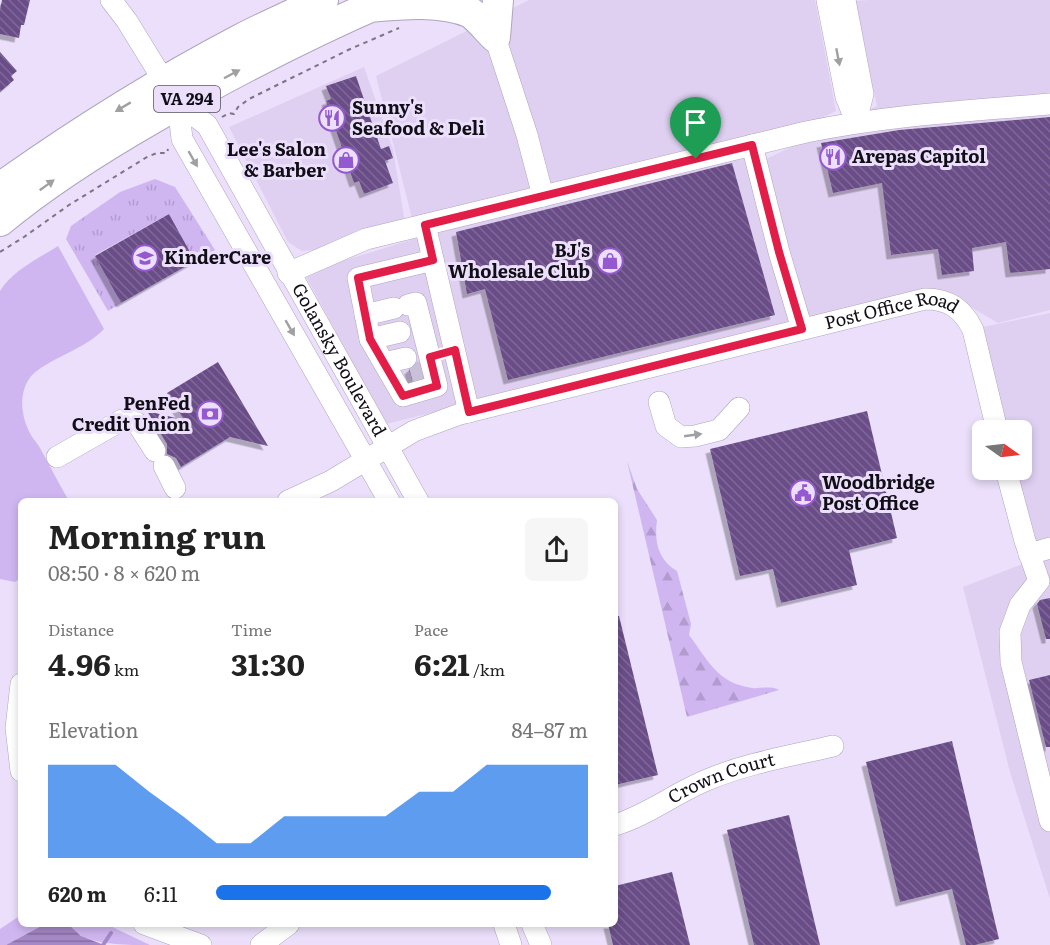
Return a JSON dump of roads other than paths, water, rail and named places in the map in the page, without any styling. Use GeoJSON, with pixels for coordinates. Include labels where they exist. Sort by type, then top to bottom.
{"type":"FeatureCollection","features":[{"type":"Feature","properties":{"kind":"highway","name":"VA 294"},"geometry":{"type":"LineString","coordinates":[[0,221],[242,39],[323,0]]}},
{"type":"Feature","properties":{"kind":"highway"},"geometry":{"type":"LineString","coordinates":[[495,37],[498,0]]}},
{"type":"Feature","properties":{"kind":"highway"},"geometry":{"type":"LineString","coordinates":[[378,4],[433,1],[448,3],[471,13],[495,37]]}},
{"type":"Feature","properties":{"kind":"highway","name":"VA 294"},"geometry":{"type":"LineString","coordinates":[[0,188],[80,133],[378,4]]}},
{"type":"Feature","properties":{"kind":"street"},"geometry":{"type":"LineString","coordinates":[[111,0],[172,92]]}},
{"type":"Feature","properties":{"kind":"street"},"geometry":{"type":"LineString","coordinates":[[827,0],[846,97],[856,122]]}},
{"type":"Feature","properties":{"kind":"street"},"geometry":{"type":"LineString","coordinates":[[845,0],[863,94],[856,122]]}},
{"type":"Feature","properties":{"kind":"street"},"geometry":{"type":"LineString","coordinates":[[495,37],[527,135],[543,196]]}},
{"type":"Feature","properties":{"kind":"street","name":"Golansky Boulevard"},"geometry":{"type":"LineString","coordinates":[[172,92],[207,125],[416,498]]}},
{"type":"Feature","properties":{"kind":"street","name":"Golansky Boulevard"},"geometry":{"type":"LineString","coordinates":[[172,92],[182,140],[387,498]]}},
{"type":"Feature","properties":{"kind":"street"},"geometry":{"type":"LineString","coordinates":[[288,273],[347,246],[752,145],[856,122],[904,115],[1050,104]]}},
{"type":"Feature","properties":{"kind":"street"},"geometry":{"type":"LineString","coordinates":[[752,145],[779,252],[802,329]]}},
{"type":"Feature","properties":{"kind":"street"},"geometry":{"type":"LineString","coordinates":[[425,225],[469,412]]}},
{"type":"Feature","properties":{"kind":"street"},"geometry":{"type":"LineString","coordinates":[[433,260],[358,278],[370,339],[415,364],[455,350]]}},
{"type":"Feature","properties":{"kind":"street","name":"Post Office Road"},"geometry":{"type":"LineString","coordinates":[[296,498],[311,492],[434,422],[925,299],[948,302],[967,317],[973,330],[995,420]]}},
{"type":"Feature","properties":{"kind":"street"},"geometry":{"type":"LineString","coordinates":[[365,315],[416,303],[412,329],[415,364]]}},
{"type":"Feature","properties":{"kind":"street"},"geometry":{"type":"LineString","coordinates":[[370,339],[412,329]]}},
{"type":"Feature","properties":{"kind":"street"},"geometry":{"type":"LineString","coordinates":[[659,402],[666,426],[681,437],[719,430],[739,408]]}},
{"type":"Feature","properties":{"kind":"street"},"geometry":{"type":"LineString","coordinates":[[57,457],[122,420],[132,420],[137,423],[175,488]]}},
{"type":"Feature","properties":{"kind":"street"},"geometry":{"type":"LineString","coordinates":[[1009,480],[1029,554],[1039,581],[1020,605],[1010,632],[1011,662],[1050,822]]}},
{"type":"Feature","properties":{"kind":"street"},"geometry":{"type":"LineString","coordinates":[[1029,554],[1050,548]]}},
{"type":"Feature","properties":{"kind":"street"},"geometry":{"type":"LineString","coordinates":[[18,710],[16,728],[18,745]]}},
{"type":"Feature","properties":{"kind":"street","name":"Crown Court"},"geometry":{"type":"LineString","coordinates":[[618,824],[653,810],[704,781],[730,771],[833,746]]}},
{"type":"Feature","properties":{"kind":"street"},"geometry":{"type":"LineString","coordinates":[[152,927],[201,945]]}},
{"type":"Feature","properties":{"kind":"street"},"geometry":{"type":"LineString","coordinates":[[261,945],[285,927]]}},
{"type":"Feature","properties":{"kind":"street"},"geometry":{"type":"LineString","coordinates":[[505,927],[511,945]]}},
{"type":"Feature","properties":{"kind":"street"},"geometry":{"type":"LineString","coordinates":[[533,927],[541,945]]}},
{"type":"Feature","properties":{"kind":"waterway"},"geometry":{"type":"LineString","coordinates":[[103,945],[111,933]]}},
{"type":"Feature","properties":{"kind":"tunnel"},"geometry":{"type":"LineString","coordinates":[[411,375],[425,371]]}},
{"type":"Feature","properties":{"kind":"place","name":"Sunny's Seafood & Deli"},"geometry":{"type":"Point","coordinates":[332,118]}},
{"type":"Feature","properties":{"kind":"place","name":"Arepas Capitol"},"geometry":{"type":"Point","coordinates":[833,157]}},
{"type":"Feature","properties":{"kind":"place","name":"Lee's Salon & Barber"},"geometry":{"type":"Point","coordinates":[346,160]}},
{"type":"Feature","properties":{"kind":"place","name":"KinderCare"},"geometry":{"type":"Point","coordinates":[145,258]}},
{"type":"Feature","properties":{"kind":"place","name":"BJ's Wholesale Club"},"geometry":{"type":"Point","coordinates":[610,261]}},
{"type":"Feature","properties":{"kind":"place","name":"PenFed Credit Union"},"geometry":{"type":"Point","coordinates":[210,414]}},
{"type":"Feature","properties":{"kind":"place","name":"Woodbridge Post Office"},"geometry":{"type":"Point","coordinates":[803,493]}}]}
